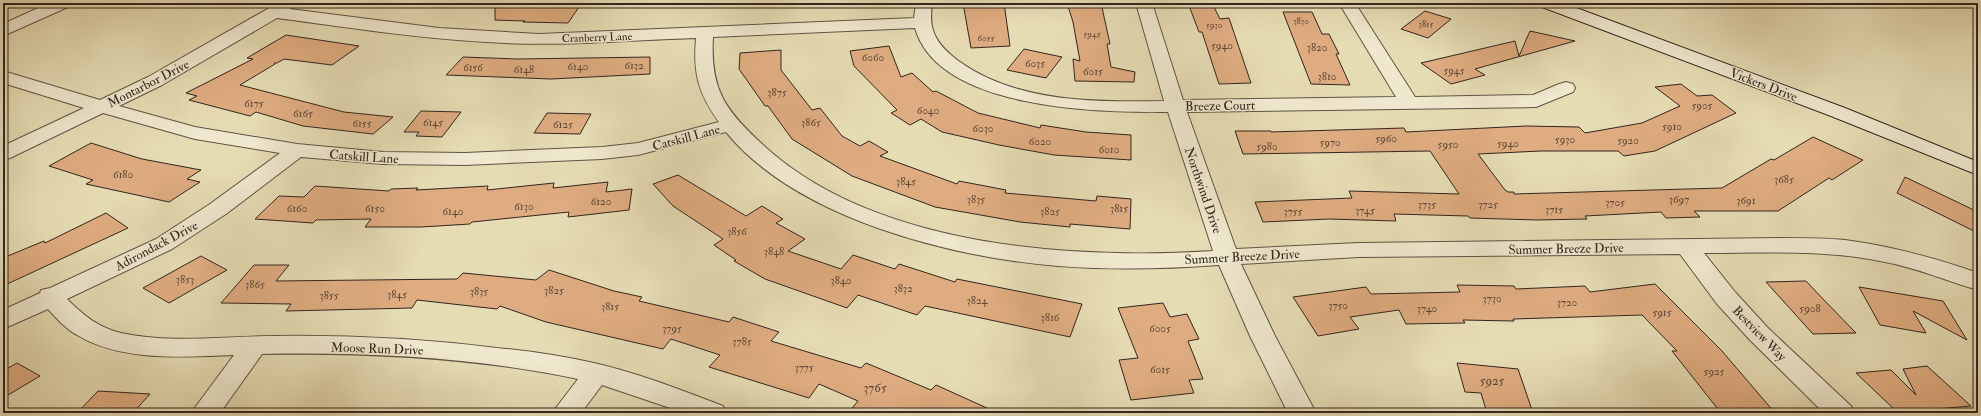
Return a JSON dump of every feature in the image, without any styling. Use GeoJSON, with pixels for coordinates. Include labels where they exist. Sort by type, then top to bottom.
{"type":"FeatureCollection","features":[{"type":"Feature","properties":{"kind":"street"},"geometry":{"type":"LineString","coordinates":[[3,30],[62,3]]}},
{"type":"Feature","properties":{"kind":"street","name":"Montarbor Drive"},"geometry":{"type":"LineString","coordinates":[[3,154],[101,107],[187,63],[289,3]]}},
{"type":"Feature","properties":{"kind":"street","name":"Breeze Court"},"geometry":{"type":"LineString","coordinates":[[924,3],[923,23],[925,34],[942,56],[980,81],[1004,91],[1066,103],[1099,105],[1175,105],[1536,101],[1566,88]]}},
{"type":"Feature","properties":{"kind":"street","name":"Northwind Drive"},"geometry":{"type":"LineString","coordinates":[[1144,3],[1175,105],[1227,257],[1259,331],[1302,413]]}},
{"type":"Feature","properties":{"kind":"street"},"geometry":{"type":"LineString","coordinates":[[1347,3],[1409,102]]}},
{"type":"Feature","properties":{"kind":"street","name":"Vickers Drive"},"geometry":{"type":"LineString","coordinates":[[1548,3],[1838,112],[1978,169]]}},
{"type":"Feature","properties":{"kind":"street","name":"Vickers Drive"},"geometry":{"type":"LineString","coordinates":[[1580,3],[1866,109],[1978,153]]}},
{"type":"Feature","properties":{"kind":"street","name":"Cranberry Lane"},"geometry":{"type":"LineString","coordinates":[[273,12],[434,33],[504,39],[705,33],[923,23]]}},
{"type":"Feature","properties":{"kind":"street","name":"Summer Breeze Drive"},"geometry":{"type":"LineString","coordinates":[[705,33],[704,55],[706,80],[720,110],[731,125],[764,160],[792,180],[832,201],[917,232],[973,247],[1011,254],[1103,262],[1153,261],[1349,250],[1781,245],[1854,249],[1886,245],[1978,282]]}},
{"type":"Feature","properties":{"kind":"street","name":"Catskill Lane"},"geometry":{"type":"LineString","coordinates":[[3,77],[152,122],[195,133],[297,150],[383,158],[425,159],[588,154],[638,149],[731,125]]}},
{"type":"Feature","properties":{"kind":"street","name":"Adirondack Drive"},"geometry":{"type":"LineString","coordinates":[[3,320],[50,296],[133,259],[169,240],[218,209],[297,150]]}},
{"type":"Feature","properties":{"kind":"street","name":"Bestview Way"},"geometry":{"type":"LineString","coordinates":[[1686,246],[1726,298],[1759,334],[1841,413]]}},
{"type":"Feature","properties":{"kind":"street","name":"Moose Run Drive"},"geometry":{"type":"LineString","coordinates":[[50,296],[75,323],[100,336],[124,342],[155,346],[358,346],[435,350],[518,359],[596,374],[667,396],[713,413]]}},
{"type":"Feature","properties":{"kind":"street"},"geometry":{"type":"LineString","coordinates":[[205,413],[255,345]]}},
{"type":"Feature","properties":{"kind":"street"},"geometry":{"type":"LineString","coordinates":[[566,413],[596,374]]}},
{"type":"Feature","properties":{"kind":"building"},"geometry":{"type":"Polygon","coordinates":[[[495,3],[581,4],[568,23],[495,20],[495,3]]]}},
{"type":"Feature","properties":{"kind":"building"},"geometry":{"type":"Polygon","coordinates":[[[963,3],[1004,3],[1010,46],[971,48],[963,3]]]}},
{"type":"Feature","properties":{"kind":"building"},"geometry":{"type":"Polygon","coordinates":[[[1067,3],[1101,3],[1110,44],[1107,44],[1111,67],[1135,72],[1134,82],[1075,81],[1073,59],[1080,61],[1073,22],[1067,3]]]}},
{"type":"Feature","properties":{"kind":"building"},"geometry":{"type":"Polygon","coordinates":[[[1188,3],[1212,3],[1220,19],[1229,18],[1251,83],[1219,84],[1202,32],[1199,32],[1188,3]]]}},
{"type":"Feature","properties":{"kind":"building"},"geometry":{"type":"Polygon","coordinates":[[[1425,11],[1451,19],[1428,38],[1401,29],[1425,11]]]}},
{"type":"Feature","properties":{"kind":"building"},"geometry":{"type":"Polygon","coordinates":[[[1283,12],[1312,12],[1322,34],[1329,34],[1339,54],[1336,54],[1350,85],[1311,84],[1283,12]]]}},
{"type":"Feature","properties":{"kind":"building"},"geometry":{"type":"Polygon","coordinates":[[[1530,31],[1575,41],[1475,69],[1485,75],[1451,84],[1421,63],[1515,41],[1519,56],[1530,31]]]}},
{"type":"Feature","properties":{"kind":"building"},"geometry":{"type":"Polygon","coordinates":[[[286,35],[359,46],[332,65],[284,59],[274,63],[275,64],[240,85],[344,112],[393,117],[373,134],[303,126],[256,112],[250,116],[189,100],[197,96],[186,93],[253,59],[247,58],[286,35]]]}},
{"type":"Feature","properties":{"kind":"building"},"geometry":{"type":"Polygon","coordinates":[[[889,46],[901,77],[912,73],[933,92],[936,91],[978,113],[1040,128],[1041,125],[1086,132],[1131,135],[1131,160],[1054,155],[999,145],[942,132],[921,119],[910,125],[891,113],[897,110],[854,66],[850,51],[889,46]]]}},
{"type":"Feature","properties":{"kind":"building"},"geometry":{"type":"Polygon","coordinates":[[[1024,49],[1062,57],[1046,78],[1007,70],[1024,49]]]}},
{"type":"Feature","properties":{"kind":"building"},"geometry":{"type":"Polygon","coordinates":[[[781,50],[781,70],[812,110],[820,108],[842,136],[860,146],[869,141],[888,152],[880,156],[957,184],[959,181],[1006,190],[1005,193],[1096,201],[1097,196],[1131,199],[1130,229],[1070,224],[1070,227],[1020,222],[935,207],[852,176],[792,139],[768,106],[765,106],[739,69],[740,53],[781,50]]]}},
{"type":"Feature","properties":{"kind":"building"},"geometry":{"type":"Polygon","coordinates":[[[463,57],[518,59],[650,57],[650,74],[551,79],[446,75],[463,57]]]}},
{"type":"Feature","properties":{"kind":"building"},"geometry":{"type":"Polygon","coordinates":[[[1681,84],[1697,96],[1712,95],[1736,113],[1655,151],[1624,156],[1618,151],[1541,151],[1478,154],[1505,190],[1508,192],[1514,192],[1514,194],[1722,188],[1771,159],[1774,160],[1813,137],[1863,160],[1832,180],[1829,178],[1778,211],[1694,211],[1700,217],[1666,218],[1661,212],[1585,216],[1587,219],[1536,220],[1394,214],[1396,221],[1329,219],[1263,222],[1255,202],[1352,198],[1349,191],[1459,194],[1430,151],[1243,154],[1235,131],[1271,132],[1404,128],[1406,132],[1526,126],[1579,127],[1585,133],[1642,123],[1680,106],[1655,87],[1681,84]]]}},
{"type":"Feature","properties":{"kind":"building"},"geometry":{"type":"Polygon","coordinates":[[[421,111],[461,112],[442,137],[416,136],[419,132],[404,132],[421,111]]]}},
{"type":"Feature","properties":{"kind":"building"},"geometry":{"type":"Polygon","coordinates":[[[547,113],[591,114],[580,134],[534,133],[547,113]]]}},
{"type":"Feature","properties":{"kind":"building"},"geometry":{"type":"Polygon","coordinates":[[[91,143],[142,159],[201,170],[187,179],[200,182],[169,202],[86,184],[93,180],[49,166],[91,143]]]}},
{"type":"Feature","properties":{"kind":"building"},"geometry":{"type":"Polygon","coordinates":[[[678,175],[746,216],[762,206],[783,219],[776,223],[805,239],[788,251],[841,269],[853,255],[895,269],[899,264],[955,282],[957,279],[1082,304],[1070,337],[925,306],[917,315],[858,295],[847,308],[765,279],[734,261],[736,260],[714,245],[723,239],[673,206],[653,184],[678,175]]]}},
{"type":"Feature","properties":{"kind":"building"},"geometry":{"type":"Polygon","coordinates":[[[1905,177],[1978,212],[1978,233],[1897,193],[1905,177]]]}},
{"type":"Feature","properties":{"kind":"building"},"geometry":{"type":"Polygon","coordinates":[[[608,182],[606,192],[632,189],[629,210],[568,217],[569,212],[472,222],[470,224],[421,227],[365,227],[371,219],[316,220],[313,223],[255,219],[279,196],[304,197],[315,186],[389,191],[391,189],[418,188],[416,190],[488,186],[487,190],[554,183],[553,188],[608,182]]]}},
{"type":"Feature","properties":{"kind":"building"},"geometry":{"type":"Polygon","coordinates":[[[106,213],[128,228],[3,286],[3,258],[44,241],[45,243],[106,213]]]}},
{"type":"Feature","properties":{"kind":"building"},"geometry":{"type":"Polygon","coordinates":[[[201,256],[227,270],[169,303],[143,288],[201,256]]]}},
{"type":"Feature","properties":{"kind":"building"},"geometry":{"type":"Polygon","coordinates":[[[254,265],[289,265],[276,281],[457,279],[463,273],[536,280],[549,270],[614,291],[642,297],[639,301],[729,322],[733,317],[779,332],[771,341],[861,368],[866,363],[931,390],[936,385],[998,413],[848,413],[858,401],[819,384],[809,398],[709,367],[720,355],[671,339],[663,349],[546,322],[500,306],[497,309],[417,300],[412,308],[286,311],[291,304],[221,303],[254,265]]]}},
{"type":"Feature","properties":{"kind":"building"},"geometry":{"type":"Polygon","coordinates":[[[1806,281],[1856,333],[1813,334],[1766,282],[1806,281]]]}},
{"type":"Feature","properties":{"kind":"building"},"geometry":{"type":"Polygon","coordinates":[[[1655,284],[1722,351],[1775,413],[1721,413],[1672,351],[1677,351],[1642,315],[1513,319],[1514,321],[1463,320],[1465,323],[1406,324],[1399,310],[1350,317],[1359,329],[1318,336],[1293,297],[1366,287],[1371,294],[1460,292],[1457,285],[1514,286],[1516,289],[1585,286],[1590,292],[1655,284]]]}},
{"type":"Feature","properties":{"kind":"building"},"geometry":{"type":"Polygon","coordinates":[[[1859,287],[1943,301],[1967,340],[1913,311],[1926,333],[1880,325],[1859,287]]]}},
{"type":"Feature","properties":{"kind":"building"},"geometry":{"type":"Polygon","coordinates":[[[1163,303],[1170,317],[1187,314],[1199,339],[1188,341],[1203,379],[1189,380],[1194,393],[1131,400],[1119,360],[1138,358],[1118,308],[1163,303]]]}},
{"type":"Feature","properties":{"kind":"building"},"geometry":{"type":"Polygon","coordinates":[[[17,363],[40,376],[3,398],[3,371],[17,363]]]}},
{"type":"Feature","properties":{"kind":"building"},"geometry":{"type":"Polygon","coordinates":[[[1457,363],[1518,369],[1533,413],[1487,413],[1481,393],[1465,392],[1457,363]]]}},
{"type":"Feature","properties":{"kind":"building"},"geometry":{"type":"Polygon","coordinates":[[[1927,366],[1971,406],[1891,413],[1895,410],[1856,373],[1891,370],[1916,395],[1903,369],[1927,366]]]}},
{"type":"Feature","properties":{"kind":"building"},"geometry":{"type":"Polygon","coordinates":[[[98,391],[150,394],[133,413],[77,413],[98,391]]]}}]}
